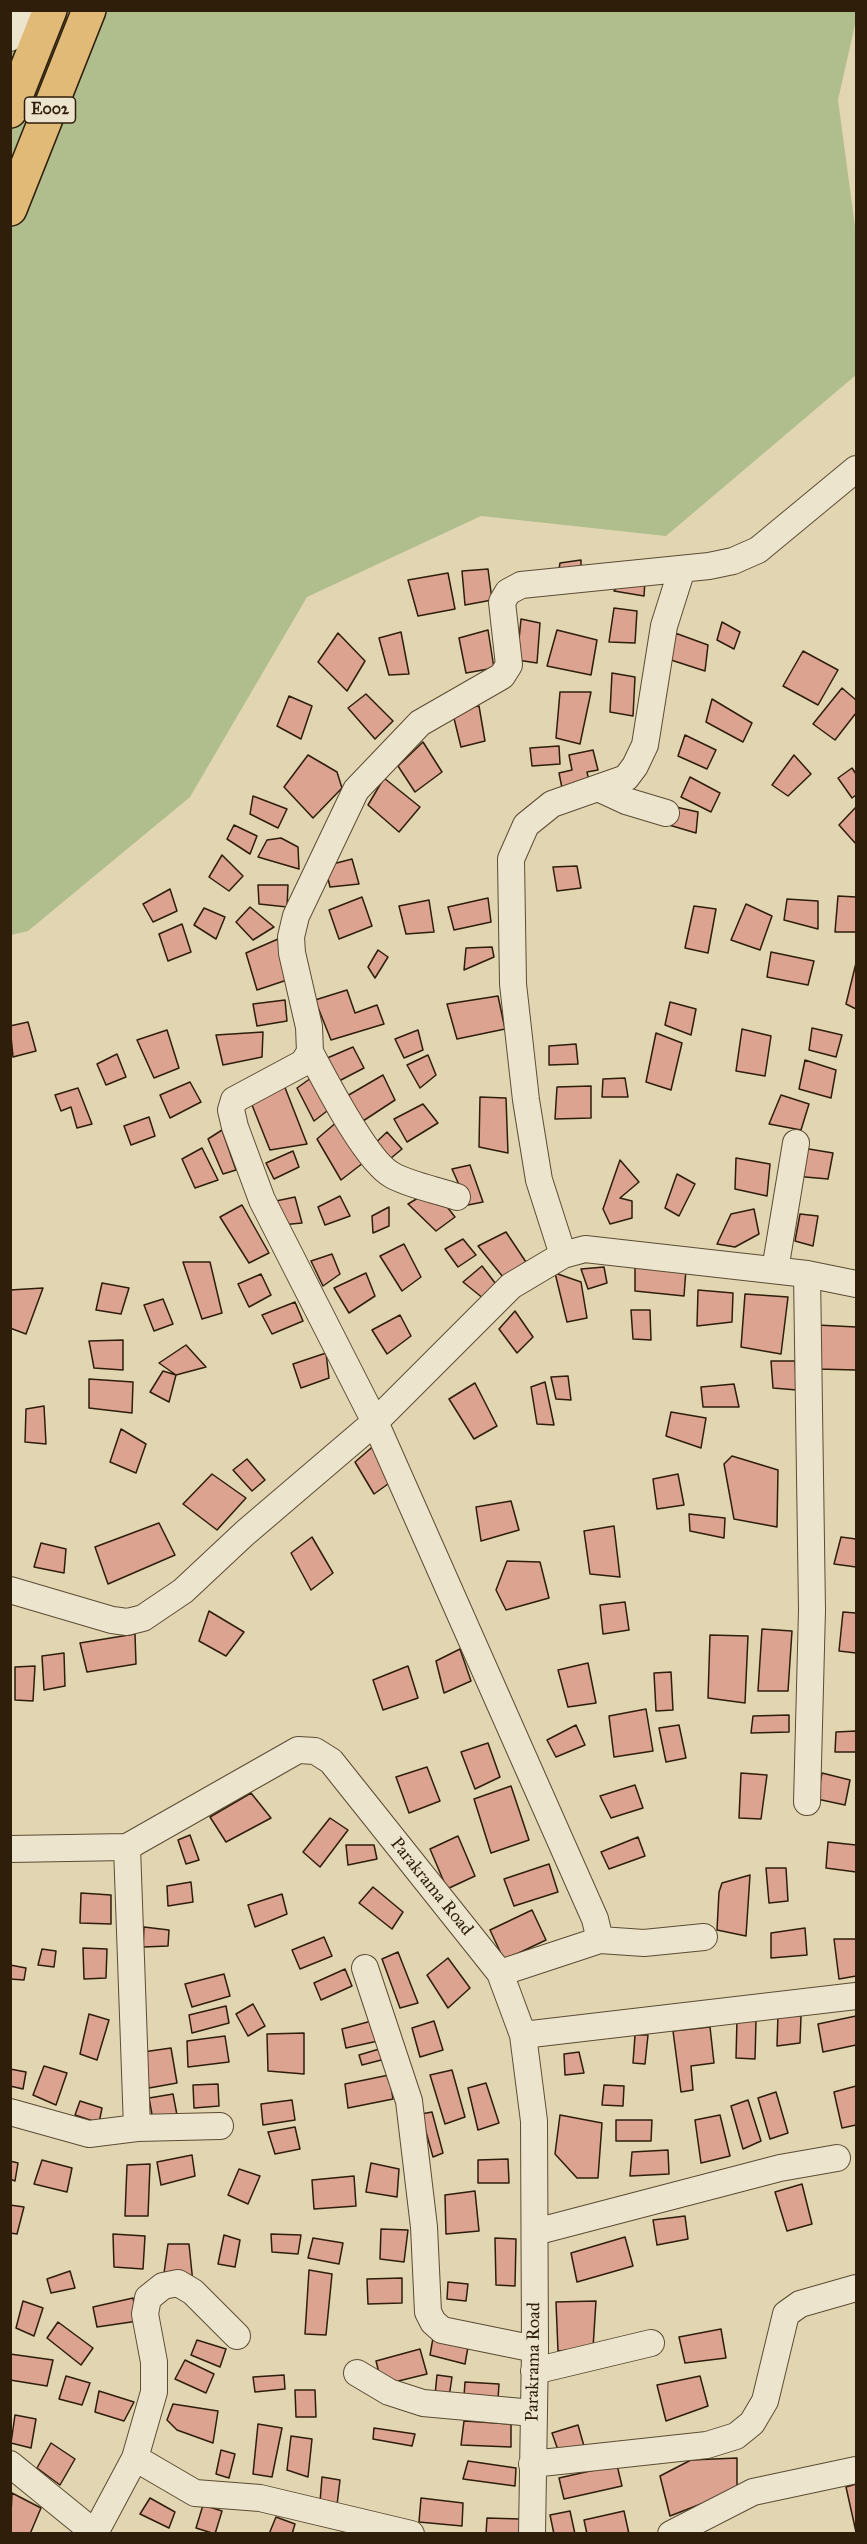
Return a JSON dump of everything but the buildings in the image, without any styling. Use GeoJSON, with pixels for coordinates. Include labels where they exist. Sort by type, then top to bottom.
{"type":"FeatureCollection","features":[{"type":"Feature","properties":{"kind":"highway","name":"E002"},"geometry":{"type":"LineString","coordinates":[[10,111],[50,10]]}},
{"type":"Feature","properties":{"kind":"highway","name":"E002"},"geometry":{"type":"LineString","coordinates":[[10,209],[89,10]]}},
{"type":"Feature","properties":{"kind":"street"},"geometry":{"type":"LineString","coordinates":[[10,38],[22,10]]}},
{"type":"Feature","properties":{"kind":"street"},"geometry":{"type":"LineString","coordinates":[[457,1197],[391,1174],[378,1163],[337,1102],[310,1052],[309,1027],[292,953],[291,937],[296,916],[356,790],[420,723],[490,685],[502,676],[509,665],[502,602],[508,592],[521,585],[681,569],[733,561],[758,550],[856,470]]}},
{"type":"Feature","properties":{"kind":"street"},"geometry":{"type":"LineString","coordinates":[[563,1255],[539,1180],[526,1100],[513,984],[511,859],[526,825],[552,804],[626,778],[635,766],[645,745],[664,626],[681,569]]}},
{"type":"Feature","properties":{"kind":"street"},"geometry":{"type":"LineString","coordinates":[[598,788],[626,801],[666,813]]}},
{"type":"Feature","properties":{"kind":"street"},"geometry":{"type":"LineString","coordinates":[[310,1052],[303,1063],[234,1100],[231,1110],[235,1127],[262,1200],[375,1422],[591,1909],[600,1940]]}},
{"type":"Feature","properties":{"kind":"street"},"geometry":{"type":"LineString","coordinates":[[776,1270],[796,1143]]}},
{"type":"Feature","properties":{"kind":"street"},"geometry":{"type":"LineString","coordinates":[[10,1590],[112,1620],[127,1622],[142,1618],[183,1591],[245,1533],[375,1422],[511,1286],[563,1255],[585,1249],[807,1274],[856,1284]]}},
{"type":"Feature","properties":{"kind":"street"},"geometry":{"type":"LineString","coordinates":[[807,1274],[812,1610],[807,1802]]}},
{"type":"Feature","properties":{"kind":"street","name":"Parakrama Road"},"geometry":{"type":"LineString","coordinates":[[127,1847],[298,1750],[315,1751],[331,1761],[500,1973],[523,2035],[534,2121],[532,2534]]}},
{"type":"Feature","properties":{"kind":"street"},"geometry":{"type":"LineString","coordinates":[[10,1849],[127,1847],[137,2128]]}},
{"type":"Feature","properties":{"kind":"street"},"geometry":{"type":"LineString","coordinates":[[500,1973],[600,1940],[644,1943],[704,1937]]}},
{"type":"Feature","properties":{"kind":"street"},"geometry":{"type":"LineString","coordinates":[[365,1968],[409,2101],[424,2227],[428,2312],[433,2322],[442,2330],[534,2360],[651,2343]]}},
{"type":"Feature","properties":{"kind":"street"},"geometry":{"type":"LineString","coordinates":[[523,2035],[856,1996]]}},
{"type":"Feature","properties":{"kind":"street"},"geometry":{"type":"LineString","coordinates":[[10,2112],[89,2134],[137,2128],[220,2126]]}},
{"type":"Feature","properties":{"kind":"street"},"geometry":{"type":"LineString","coordinates":[[535,2232],[780,2168],[837,2158]]}},
{"type":"Feature","properties":{"kind":"street"},"geometry":{"type":"LineString","coordinates":[[10,2464],[65,2523],[96,2533],[135,2458],[154,2392],[154,2362],[145,2314],[148,2298],[163,2286],[178,2283],[193,2292],[237,2336]]}},
{"type":"Feature","properties":{"kind":"street"},"geometry":{"type":"LineString","coordinates":[[532,2464],[707,2445],[736,2436],[752,2422],[765,2401],[786,2314],[800,2304],[856,2288]]}},
{"type":"Feature","properties":{"kind":"street"},"geometry":{"type":"LineString","coordinates":[[357,2373],[389,2392],[423,2403],[533,2413]]}},
{"type":"Feature","properties":{"kind":"street"},"geometry":{"type":"LineString","coordinates":[[135,2458],[195,2493],[260,2498],[411,2534]]}},
{"type":"Feature","properties":{"kind":"street"},"geometry":{"type":"LineString","coordinates":[[670,2534],[753,2492],[856,2470]]}},
{"type":"Feature","properties":{"kind":"green space"},"geometry":{"type":"Polygon","coordinates":[[[11,11],[856,11],[838,100],[856,234],[856,375],[666,536],[481,516],[307,597],[190,797],[28,931],[11,935],[11,11]]]}}]}
